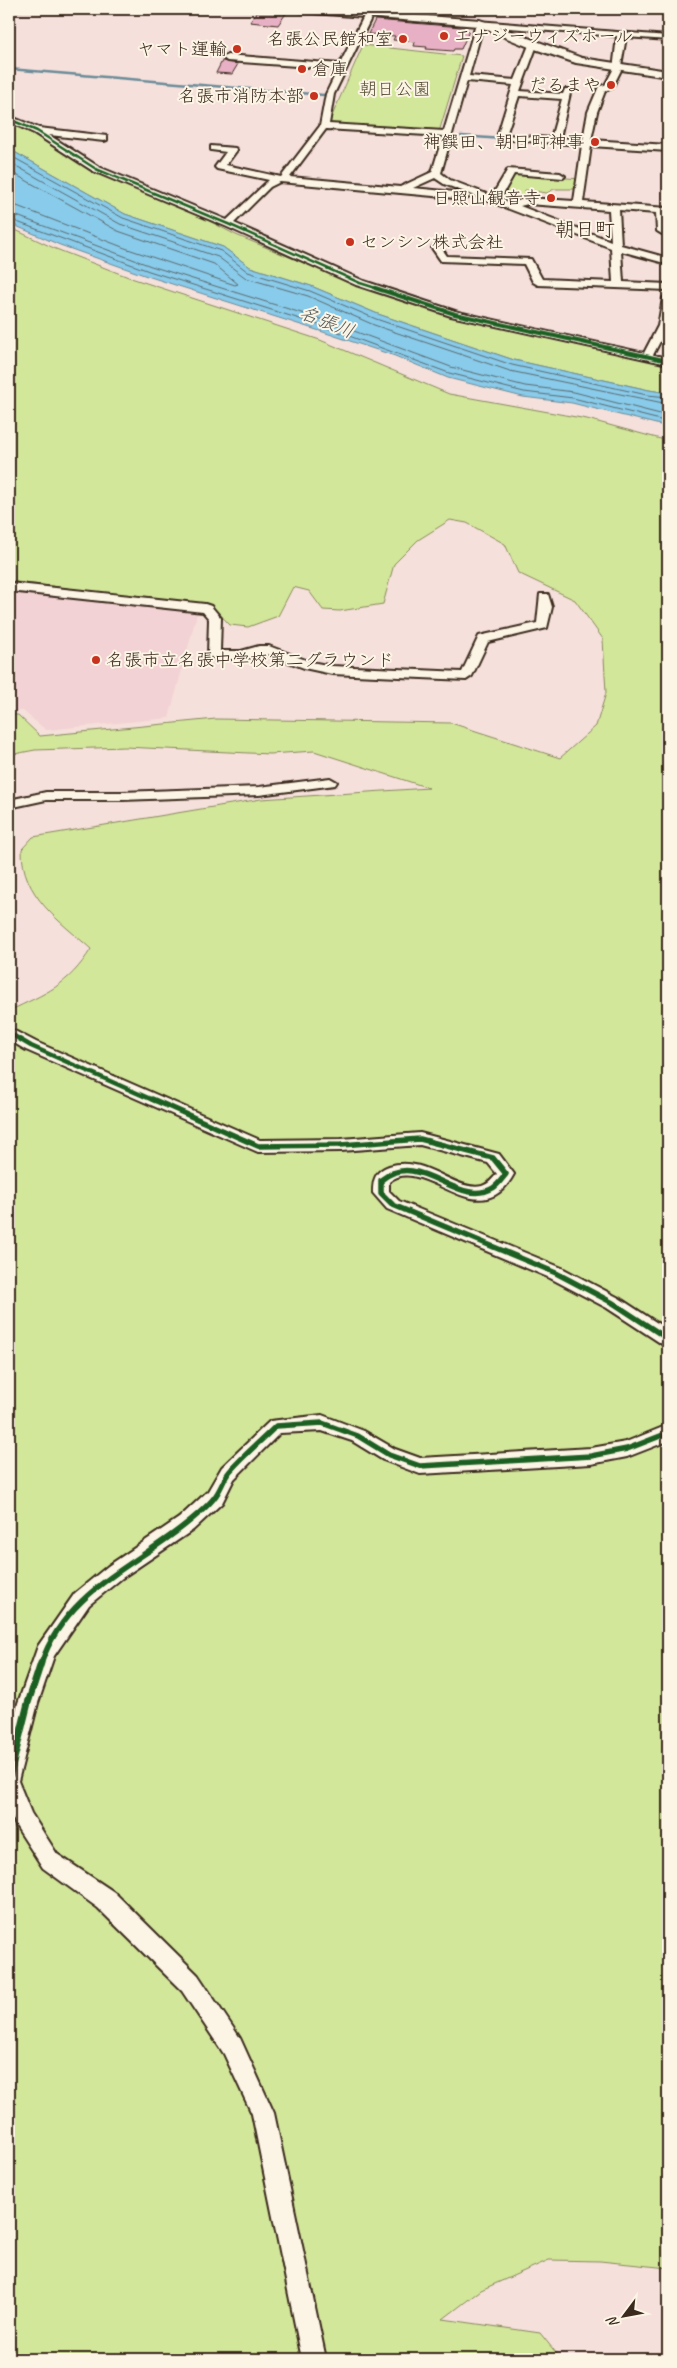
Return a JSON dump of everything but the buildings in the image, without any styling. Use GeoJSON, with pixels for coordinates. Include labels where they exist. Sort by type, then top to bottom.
{"type":"FeatureCollection","features":[{"type":"Feature","properties":{"kind":"main road"},"geometry":{"type":"LineString","coordinates":[[301,9],[482,20],[533,45],[580,60],[617,68],[668,74]]}},
{"type":"Feature","properties":{"kind":"street"},"geometry":{"type":"LineString","coordinates":[[228,224],[267,185],[281,179],[327,126],[330,96],[368,12]]}},
{"type":"Feature","properties":{"kind":"street"},"geometry":{"type":"LineString","coordinates":[[402,190],[436,174],[449,134],[463,78],[482,20],[668,38]]}},
{"type":"Feature","properties":{"kind":"street"},"geometry":{"type":"LineString","coordinates":[[578,204],[592,114],[598,94],[602,88],[608,88],[617,68],[622,34]]}},
{"type":"Feature","properties":{"kind":"street"},"geometry":{"type":"LineString","coordinates":[[533,45],[501,137],[668,148]]}},
{"type":"Feature","properties":{"kind":"street"},"geometry":{"type":"LineString","coordinates":[[227,58],[343,66]]}},
{"type":"Feature","properties":{"kind":"street"},"geometry":{"type":"LineString","coordinates":[[463,78],[519,83]]}},
{"type":"Feature","properties":{"kind":"street"},"geometry":{"type":"LineString","coordinates":[[516,93],[567,94],[554,141]]}},
{"type":"Feature","properties":{"kind":"street"},"geometry":{"type":"LineString","coordinates":[[9,119],[37,131],[96,169],[228,224],[353,280],[443,310],[668,361]]}},
{"type":"Feature","properties":{"kind":"street"},"geometry":{"type":"LineString","coordinates":[[327,126],[449,134]]}},
{"type":"Feature","properties":{"kind":"street"},"geometry":{"type":"LineString","coordinates":[[37,131],[104,138]]}},
{"type":"Feature","properties":{"kind":"street"},"geometry":{"type":"LineString","coordinates":[[214,148],[232,150],[217,169],[281,179],[466,196]]}},
{"type":"Feature","properties":{"kind":"street"},"geometry":{"type":"LineString","coordinates":[[495,199],[511,171],[560,176]]}},
{"type":"Feature","properties":{"kind":"street"},"geometry":{"type":"LineString","coordinates":[[436,174],[447,182],[615,246],[668,261]]}},
{"type":"Feature","properties":{"kind":"street"},"geometry":{"type":"LineString","coordinates":[[512,206],[527,201],[665,210],[662,231]]}},
{"type":"Feature","properties":{"kind":"street"},"geometry":{"type":"LineString","coordinates":[[549,220],[552,202]]}},
{"type":"Feature","properties":{"kind":"street"},"geometry":{"type":"LineString","coordinates":[[614,208],[618,286]]}},
{"type":"Feature","properties":{"kind":"street"},"geometry":{"type":"LineString","coordinates":[[437,248],[444,258],[528,261],[538,282],[668,287]]}},
{"type":"Feature","properties":{"kind":"street"},"geometry":{"type":"LineString","coordinates":[[647,356],[663,326],[668,298]]}},
{"type":"Feature","properties":{"kind":"street"},"geometry":{"type":"LineString","coordinates":[[9,587],[201,607],[215,618],[214,655],[241,655],[259,650],[269,650],[308,665],[332,670],[466,676],[484,639],[543,625],[546,607],[544,597]]}},
{"type":"Feature","properties":{"kind":"street"},"geometry":{"type":"LineString","coordinates":[[9,804],[46,796],[122,796],[259,791],[330,782]]}},
{"type":"Feature","properties":{"kind":"street"},"geometry":{"type":"LineString","coordinates":[[9,1033],[31,1046],[258,1146],[341,1145],[420,1139],[493,1158],[506,1174],[499,1186],[480,1194],[464,1191],[424,1173],[408,1170],[393,1171],[381,1180],[381,1193],[393,1205],[556,1272],[613,1303],[668,1339]]}},
{"type":"Feature","properties":{"kind":"street"},"geometry":{"type":"LineString","coordinates":[[9,1779],[26,1710],[45,1652],[82,1599],[115,1572],[186,1524],[215,1497],[228,1473],[276,1426],[322,1423],[358,1436],[389,1455],[420,1466],[591,1456],[627,1449],[668,1432]]}},
{"type":"Feature","properties":{"kind":"street"},"geometry":{"type":"LineString","coordinates":[[9,1784],[23,1819],[50,1861],[106,1900],[190,1983],[232,2046],[263,2113],[314,2359]]}},
{"type":"Feature","properties":{"kind":"shaded area","name":"名張市立名張中学校第二グラウンド"},"geometry":{"type":"Polygon","coordinates":[[[9,588],[198,610],[169,718],[46,730],[23,711],[9,711],[9,588]]]}},
{"type":"Feature","properties":{"kind":"green space","name":"朝日公園"},"geometry":{"type":"Polygon","coordinates":[[[363,45],[462,56],[439,132],[357,125],[328,125],[363,45]]]}},
{"type":"Feature","properties":{"kind":"green space"},"geometry":{"type":"Polygon","coordinates":[[[9,123],[31,133],[93,170],[190,211],[236,235],[362,287],[502,328],[668,362],[668,393],[514,360],[378,314],[311,286],[250,267],[223,247],[125,214],[9,149],[9,123]]]}},
{"type":"Feature","properties":{"kind":"green space"},"geometry":{"type":"Polygon","coordinates":[[[514,174],[580,179],[577,189],[554,189],[547,193],[525,190],[522,200],[510,204],[498,199],[514,174]]]}},
{"type":"Feature","properties":{"kind":"green space"},"geometry":{"type":"Polygon","coordinates":[[[9,227],[56,249],[131,278],[320,340],[449,394],[587,419],[668,441],[668,2268],[600,2261],[549,2260],[481,2290],[443,2319],[540,2333],[561,2359],[9,2359],[9,1011],[45,993],[65,980],[74,972],[91,949],[55,917],[35,894],[23,866],[22,849],[33,837],[261,799],[429,788],[314,751],[270,754],[125,747],[35,750],[9,755],[9,715],[18,715],[40,736],[216,719],[451,723],[560,758],[596,726],[606,693],[603,639],[575,600],[518,573],[505,544],[467,523],[450,520],[418,540],[394,564],[383,604],[340,611],[323,610],[309,591],[293,587],[278,616],[248,627],[230,625],[212,606],[9,581],[9,227]]]}},
{"type":"Feature","properties":{"kind":"water","name":"名張川"},"geometry":{"type":"Polygon","coordinates":[[[9,149],[125,214],[223,247],[250,267],[311,286],[378,314],[514,360],[668,393],[668,427],[572,403],[523,397],[448,378],[395,356],[147,276],[60,245],[9,223],[9,149]]]}},
{"type":"Feature","properties":{"kind":"waterway"},"geometry":{"type":"LineString","coordinates":[[9,11],[31,9]]}},
{"type":"Feature","properties":{"kind":"waterway"},"geometry":{"type":"LineString","coordinates":[[9,69],[324,95],[334,97],[330,119]]}},
{"type":"Feature","properties":{"kind":"waterway"},"geometry":{"type":"LineString","coordinates":[[461,136],[503,139]]}},
{"type":"Feature","properties":{"kind":"cycle path"},"geometry":{"type":"LineString","coordinates":[[9,119],[37,131],[96,169],[228,224],[360,283],[455,314],[668,361]]}},
{"type":"Feature","properties":{"kind":"cycle path"},"geometry":{"type":"LineString","coordinates":[[9,1033],[31,1046],[258,1146],[341,1145],[420,1139],[493,1158],[506,1174],[495,1187],[482,1193],[469,1192],[409,1170],[390,1172],[381,1180],[381,1193],[393,1205],[556,1273],[613,1303],[668,1339]]}},
{"type":"Feature","properties":{"kind":"cycle path"},"geometry":{"type":"LineString","coordinates":[[9,1779],[28,1703],[45,1652],[60,1628],[82,1599],[115,1572],[186,1524],[215,1497],[228,1473],[276,1426],[322,1423],[358,1436],[389,1455],[420,1466],[591,1456],[627,1449],[668,1433]]}},
{"type":"Feature","properties":{"kind":"place","name":"エナジーウィズホール"},"geometry":{"type":"Point","coordinates":[444,36]}},
{"type":"Feature","properties":{"kind":"place","name":"名張公民館和室"},"geometry":{"type":"Point","coordinates":[403,39]}},
{"type":"Feature","properties":{"kind":"place","name":"ヤマト運輸"},"geometry":{"type":"Point","coordinates":[237,49]}},
{"type":"Feature","properties":{"kind":"place","name":"倉庫"},"geometry":{"type":"Point","coordinates":[302,69]}},
{"type":"Feature","properties":{"kind":"place","name":"だるまや"},"geometry":{"type":"Point","coordinates":[611,85]}},
{"type":"Feature","properties":{"kind":"place","name":"名張市消防本部"},"geometry":{"type":"Point","coordinates":[314,96]}},
{"type":"Feature","properties":{"kind":"place","name":"神饌田、朝日町神事"},"geometry":{"type":"Point","coordinates":[595,142]}},
{"type":"Feature","properties":{"kind":"place","name":"日照山観音寺"},"geometry":{"type":"Point","coordinates":[551,198]}},
{"type":"Feature","properties":{"kind":"place","name":"センシン株式会社"},"geometry":{"type":"Point","coordinates":[350,242]}},
{"type":"Feature","properties":{"kind":"place","name":"名張市立名張中学校第二グラウンド"},"geometry":{"type":"Point","coordinates":[96,660]}},
{"type":"Feature","properties":{"kind":"district","name":"朝日町"},"geometry":{"type":"Point","coordinates":[585,229]}}]}
